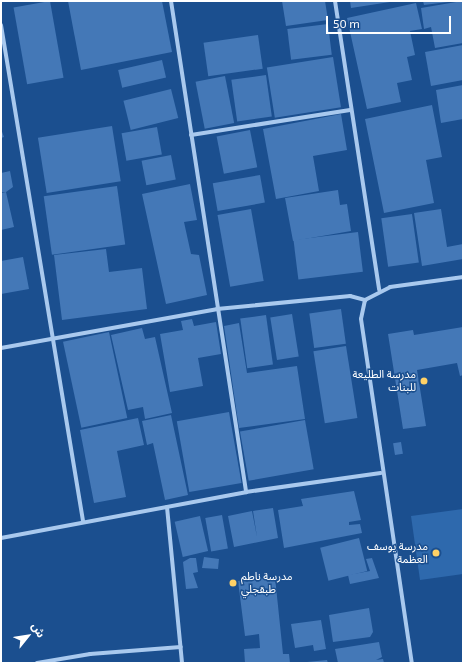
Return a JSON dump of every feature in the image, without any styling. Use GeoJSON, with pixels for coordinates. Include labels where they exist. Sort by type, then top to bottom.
{"type":"FeatureCollection","features":[{"type":"Feature","properties":{"kind":"street"},"geometry":{"type":"LineString","coordinates":[[171,1],[190,135],[246,492]]}},
{"type":"Feature","properties":{"kind":"street"},"geometry":{"type":"LineString","coordinates":[[335,1],[350,110],[379,290]]}},
{"type":"Feature","properties":{"kind":"street"},"geometry":{"type":"LineString","coordinates":[[1,25],[83,521]]}},
{"type":"Feature","properties":{"kind":"street"},"geometry":{"type":"LineString","coordinates":[[190,135],[350,110]]}},
{"type":"Feature","properties":{"kind":"street"},"geometry":{"type":"LineString","coordinates":[[412,663],[382,473],[361,319],[365,300],[379,290],[463,278]]}},
{"type":"Feature","properties":{"kind":"street"},"geometry":{"type":"LineString","coordinates":[[1,348],[52,336],[218,309],[350,296],[365,300]]}},
{"type":"Feature","properties":{"kind":"street"},"geometry":{"type":"LineString","coordinates":[[1,538],[83,521],[246,492],[382,473]]}},
{"type":"Feature","properties":{"kind":"street"},"geometry":{"type":"LineString","coordinates":[[167,507],[182,663]]}},
{"type":"Feature","properties":{"kind":"street"},"geometry":{"type":"LineString","coordinates":[[37,663],[90,654],[181,646]]}},
{"type":"Feature","properties":{"kind":"shaded area"},"geometry":{"type":"Polygon","coordinates":[[[463,509],[463,574],[420,580],[411,516],[463,509]]]}},
{"type":"Feature","properties":{"kind":"building"},"geometry":{"type":"Polygon","coordinates":[[[50,1],[64,78],[27,84],[14,7],[50,1]]]}},
{"type":"Feature","properties":{"kind":"building"},"geometry":{"type":"Polygon","coordinates":[[[68,1],[162,1],[172,52],[81,70],[68,1]]]}},
{"type":"Feature","properties":{"kind":"building"},"geometry":{"type":"Polygon","coordinates":[[[282,1],[325,1],[328,20],[286,26],[282,1]]]}},
{"type":"Feature","properties":{"kind":"building"},"geometry":{"type":"Polygon","coordinates":[[[350,1],[390,1],[390,2],[351,8],[350,1]]]}},
{"type":"Feature","properties":{"kind":"building"},"geometry":{"type":"Polygon","coordinates":[[[423,1],[448,1],[448,2],[424,5],[423,1]]]}},
{"type":"Feature","properties":{"kind":"building"},"geometry":{"type":"Polygon","coordinates":[[[462,1],[463,43],[435,48],[431,27],[424,29],[421,8],[462,1]]]}},
{"type":"Feature","properties":{"kind":"building"},"geometry":{"type":"Polygon","coordinates":[[[416,3],[422,29],[410,31],[415,55],[407,57],[412,80],[397,83],[401,102],[367,109],[347,18],[416,3]]]}},
{"type":"Feature","properties":{"kind":"building"},"geometry":{"type":"Polygon","coordinates":[[[328,24],[332,55],[291,60],[287,29],[328,24]]]}},
{"type":"Feature","properties":{"kind":"building"},"geometry":{"type":"Polygon","coordinates":[[[258,35],[263,69],[208,76],[204,43],[258,35]]]}},
{"type":"Feature","properties":{"kind":"building"},"geometry":{"type":"Polygon","coordinates":[[[463,45],[463,80],[431,86],[425,52],[463,45]]]}},
{"type":"Feature","properties":{"kind":"building"},"geometry":{"type":"Polygon","coordinates":[[[333,57],[341,107],[275,118],[267,67],[333,57]]]}},
{"type":"Feature","properties":{"kind":"building"},"geometry":{"type":"Polygon","coordinates":[[[162,60],[166,78],[122,88],[118,70],[162,60]]]}},
{"type":"Feature","properties":{"kind":"building"},"geometry":{"type":"Polygon","coordinates":[[[266,75],[272,117],[237,121],[231,80],[266,75]]]}},
{"type":"Feature","properties":{"kind":"building"},"geometry":{"type":"Polygon","coordinates":[[[225,76],[234,123],[205,129],[196,82],[225,76]]]}},
{"type":"Feature","properties":{"kind":"building"},"geometry":{"type":"Polygon","coordinates":[[[463,85],[463,119],[441,123],[436,90],[463,85]]]}},
{"type":"Feature","properties":{"kind":"building"},"geometry":{"type":"Polygon","coordinates":[[[171,89],[178,118],[131,130],[123,101],[171,89]]]}},
{"type":"Feature","properties":{"kind":"building"},"geometry":{"type":"Polygon","coordinates":[[[432,105],[442,157],[426,160],[434,203],[384,213],[365,119],[432,105]]]}},
{"type":"Feature","properties":{"kind":"building"},"geometry":{"type":"Polygon","coordinates":[[[341,114],[347,150],[313,156],[319,191],[276,199],[263,129],[341,114]]]}},
{"type":"Feature","properties":{"kind":"building"},"geometry":{"type":"Polygon","coordinates":[[[112,126],[121,181],[47,193],[38,138],[112,126]]]}},
{"type":"Feature","properties":{"kind":"building"},"geometry":{"type":"Polygon","coordinates":[[[157,127],[162,155],[126,161],[122,133],[157,127]]]}},
{"type":"Feature","properties":{"kind":"building"},"geometry":{"type":"Polygon","coordinates":[[[1,129],[4,137],[1,138],[1,129]]]}},
{"type":"Feature","properties":{"kind":"building"},"geometry":{"type":"Polygon","coordinates":[[[250,130],[257,167],[224,174],[217,136],[250,130]]]}},
{"type":"Feature","properties":{"kind":"building"},"geometry":{"type":"Polygon","coordinates":[[[171,155],[176,180],[146,185],[142,161],[171,155]]]}},
{"type":"Feature","properties":{"kind":"building"},"geometry":{"type":"Polygon","coordinates":[[[10,171],[13,187],[6,192],[1,192],[1,173],[10,171]]]}},
{"type":"Feature","properties":{"kind":"building"},"geometry":{"type":"Polygon","coordinates":[[[260,175],[265,203],[218,211],[213,183],[260,175]]]}},
{"type":"Feature","properties":{"kind":"building"},"geometry":{"type":"Polygon","coordinates":[[[190,184],[197,220],[184,222],[191,254],[199,255],[207,295],[166,304],[142,194],[190,184]]]}},
{"type":"Feature","properties":{"kind":"building"},"geometry":{"type":"Polygon","coordinates":[[[117,186],[125,244],[52,255],[44,196],[117,186]]]}},
{"type":"Feature","properties":{"kind":"building"},"geometry":{"type":"Polygon","coordinates":[[[338,190],[340,205],[347,204],[351,231],[293,241],[285,198],[338,190]]]}},
{"type":"Feature","properties":{"kind":"building"},"geometry":{"type":"Polygon","coordinates":[[[6,192],[14,227],[1,230],[1,193],[6,192]]]}},
{"type":"Feature","properties":{"kind":"building"},"geometry":{"type":"Polygon","coordinates":[[[251,209],[264,281],[230,287],[218,215],[251,209]]]}},
{"type":"Feature","properties":{"kind":"building"},"geometry":{"type":"Polygon","coordinates":[[[441,209],[447,247],[463,244],[463,259],[422,266],[414,213],[441,209]]]}},
{"type":"Feature","properties":{"kind":"building"},"geometry":{"type":"Polygon","coordinates":[[[412,214],[419,263],[388,267],[381,218],[412,214]]]}},
{"type":"Feature","properties":{"kind":"building"},"geometry":{"type":"Polygon","coordinates":[[[358,232],[363,272],[298,280],[293,240],[358,232]]]}},
{"type":"Feature","properties":{"kind":"building"},"geometry":{"type":"Polygon","coordinates":[[[106,249],[109,272],[142,268],[147,309],[62,320],[54,255],[106,249]]]}},
{"type":"Feature","properties":{"kind":"building"},"geometry":{"type":"Polygon","coordinates":[[[23,257],[29,289],[1,294],[1,261],[23,257]]]}},
{"type":"Feature","properties":{"kind":"building"},"geometry":{"type":"Polygon","coordinates":[[[341,309],[346,344],[314,348],[309,313],[341,309]]]}},
{"type":"Feature","properties":{"kind":"building"},"geometry":{"type":"Polygon","coordinates":[[[292,314],[299,356],[277,360],[270,317],[292,314]]]}},
{"type":"Feature","properties":{"kind":"building"},"geometry":{"type":"Polygon","coordinates":[[[266,315],[273,365],[247,368],[240,319],[266,315]]]}},
{"type":"Feature","properties":{"kind":"building"},"geometry":{"type":"Polygon","coordinates":[[[192,319],[194,326],[216,322],[221,354],[198,358],[203,386],[170,392],[160,334],[183,330],[181,321],[192,319]]]}},
{"type":"Feature","properties":{"kind":"building"},"geometry":{"type":"Polygon","coordinates":[[[239,323],[247,373],[297,366],[305,419],[239,428],[224,326],[239,323]]]}},
{"type":"Feature","properties":{"kind":"building"},"geometry":{"type":"Polygon","coordinates":[[[463,327],[463,375],[460,376],[457,363],[417,370],[426,426],[403,429],[388,334],[413,330],[414,335],[463,327]]]}},
{"type":"Feature","properties":{"kind":"building"},"geometry":{"type":"Polygon","coordinates":[[[142,328],[145,339],[155,337],[172,413],[145,419],[143,407],[128,410],[111,335],[142,328]]]}},
{"type":"Feature","properties":{"kind":"building"},"geometry":{"type":"Polygon","coordinates":[[[109,332],[127,418],[81,428],[63,342],[109,332]]]}},
{"type":"Feature","properties":{"kind":"building"},"geometry":{"type":"Polygon","coordinates":[[[346,346],[357,418],[325,423],[313,351],[346,346]]]}},
{"type":"Feature","properties":{"kind":"building"},"geometry":{"type":"Polygon","coordinates":[[[229,412],[242,483],[189,492],[177,421],[229,412]]]}},
{"type":"Feature","properties":{"kind":"building"},"geometry":{"type":"Polygon","coordinates":[[[171,415],[188,495],[165,500],[153,443],[147,445],[142,421],[171,415]]]}},
{"type":"Feature","properties":{"kind":"building"},"geometry":{"type":"Polygon","coordinates":[[[138,418],[144,445],[117,451],[126,497],[94,503],[80,430],[138,418]]]}},
{"type":"Feature","properties":{"kind":"building"},"geometry":{"type":"Polygon","coordinates":[[[305,420],[314,469],[249,481],[240,431],[305,420]]]}},
{"type":"Feature","properties":{"kind":"building"},"geometry":{"type":"Polygon","coordinates":[[[401,442],[403,454],[395,455],[393,443],[401,442]]]}},
{"type":"Feature","properties":{"kind":"building"},"geometry":{"type":"Polygon","coordinates":[[[354,491],[361,520],[349,522],[349,525],[360,524],[362,533],[284,548],[278,510],[303,506],[301,499],[354,491]]]}},
{"type":"Feature","properties":{"kind":"building"},"geometry":{"type":"Polygon","coordinates":[[[273,508],[278,538],[234,547],[228,516],[252,511],[257,537],[253,511],[273,508]]]}},
{"type":"Feature","properties":{"kind":"building"},"geometry":{"type":"Polygon","coordinates":[[[222,515],[228,548],[211,551],[205,518],[222,515]]]}},
{"type":"Feature","properties":{"kind":"building"},"geometry":{"type":"Polygon","coordinates":[[[200,516],[208,551],[183,557],[175,522],[200,516]]]}},
{"type":"Feature","properties":{"kind":"building"},"geometry":{"type":"Polygon","coordinates":[[[359,538],[367,571],[328,581],[320,548],[359,538]]]}},
{"type":"Feature","properties":{"kind":"building"},"geometry":{"type":"Polygon","coordinates":[[[204,557],[219,559],[218,569],[202,568],[204,557]]]}},
{"type":"Feature","properties":{"kind":"building"},"geometry":{"type":"Polygon","coordinates":[[[190,558],[196,558],[198,572],[193,573],[198,588],[186,589],[183,562],[190,558]]]}},
{"type":"Feature","properties":{"kind":"building"},"geometry":{"type":"Polygon","coordinates":[[[372,558],[379,578],[350,584],[348,575],[370,571],[366,559],[372,558]]]}},
{"type":"Feature","properties":{"kind":"building"},"geometry":{"type":"Polygon","coordinates":[[[275,577],[283,654],[289,654],[290,663],[245,663],[244,649],[260,648],[259,634],[245,636],[238,581],[275,577]]]}},
{"type":"Feature","properties":{"kind":"building"},"geometry":{"type":"Polygon","coordinates":[[[369,608],[373,632],[370,637],[333,642],[329,615],[369,608]]]}},
{"type":"Feature","properties":{"kind":"building"},"geometry":{"type":"Polygon","coordinates":[[[321,620],[326,649],[314,651],[313,645],[295,648],[291,624],[321,620]]]}},
{"type":"Feature","properties":{"kind":"building"},"geometry":{"type":"Polygon","coordinates":[[[379,642],[382,657],[376,660],[383,659],[384,663],[338,663],[335,649],[379,642]]]}},
{"type":"Feature","properties":{"kind":"building"},"geometry":{"type":"Polygon","coordinates":[[[327,660],[328,663],[307,663],[307,662],[327,660]]]}},
{"type":"Feature","properties":{"kind":"place","name":"مدرسة الطليعة للبنات"},"geometry":{"type":"Point","coordinates":[424,381]}},
{"type":"Feature","properties":{"kind":"place","name":"مدرسة يوسف العظمة"},"geometry":{"type":"Point","coordinates":[436,553]}},
{"type":"Feature","properties":{"kind":"place","name":"مدرسة ناطم طبقجلي"},"geometry":{"type":"Point","coordinates":[233,583]}}]}
